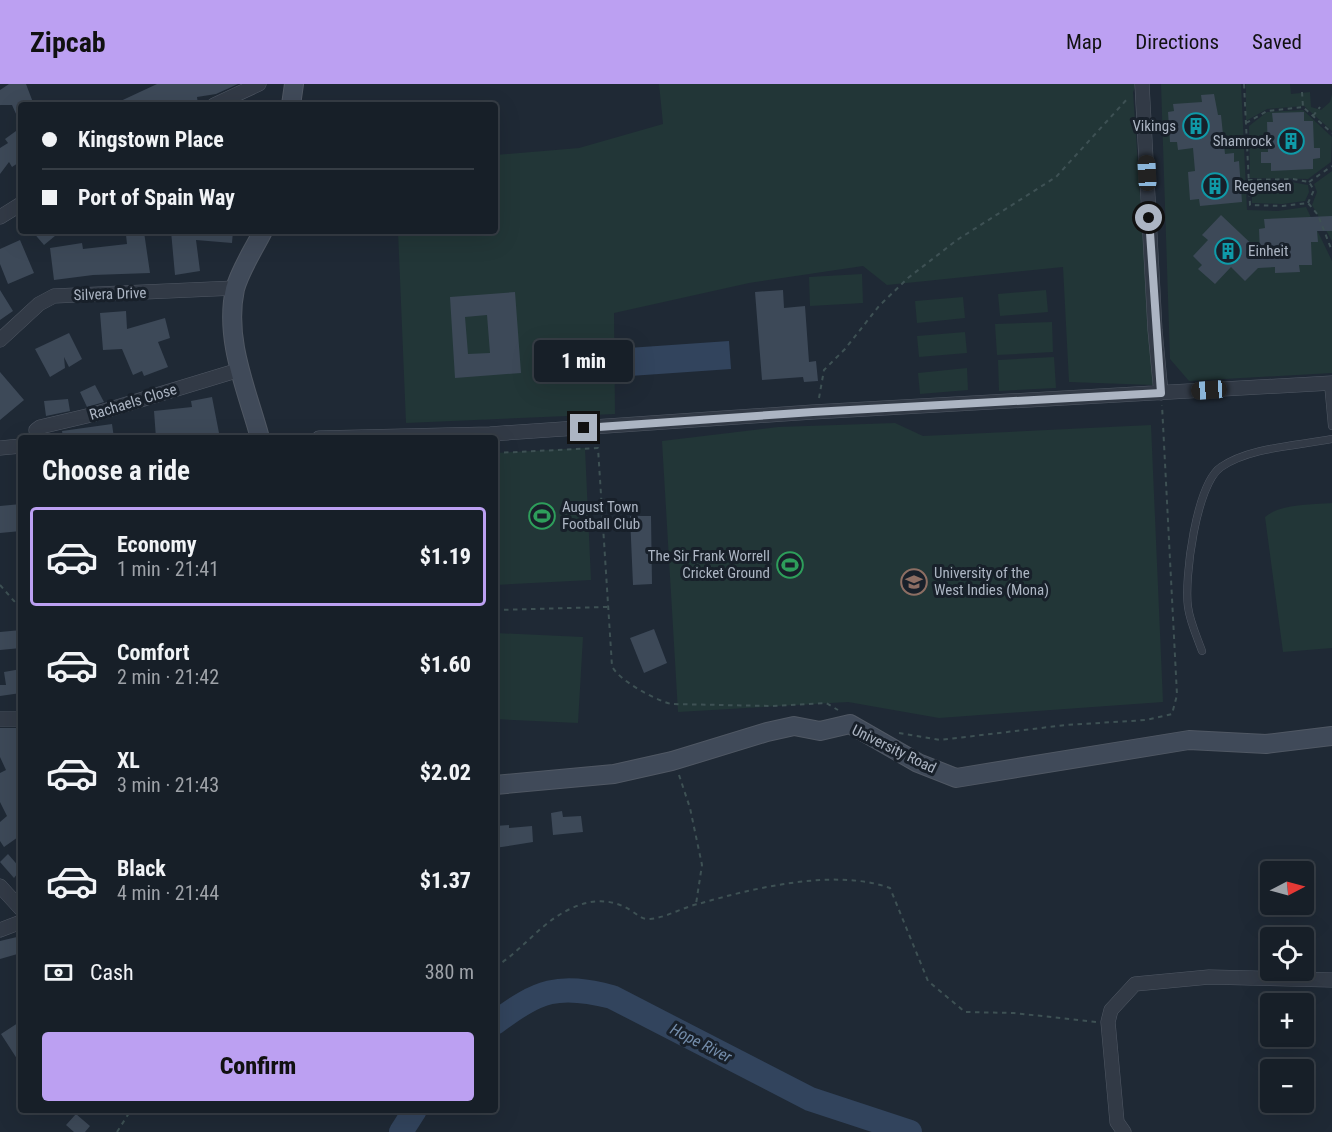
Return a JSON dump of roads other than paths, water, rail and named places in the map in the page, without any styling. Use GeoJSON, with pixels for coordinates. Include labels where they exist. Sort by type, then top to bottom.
{"type":"FeatureCollection","features":[{"type":"Feature","properties":{"kind":"street"},"geometry":{"type":"LineString","coordinates":[[220,102],[259,84]]}},
{"type":"Feature","properties":{"kind":"street"},"geometry":{"type":"LineString","coordinates":[[291,102],[294,84]]}},
{"type":"Feature","properties":{"kind":"street"},"geometry":{"type":"LineString","coordinates":[[1138,88],[1161,393]]}},
{"type":"Feature","properties":{"kind":"street"},"geometry":{"type":"LineString","coordinates":[[0,217],[18,206]]}},
{"type":"Feature","properties":{"kind":"street"},"geometry":{"type":"LineString","coordinates":[[259,435],[239,370],[233,319],[235,288],[262,234]]}},
{"type":"Feature","properties":{"kind":"street","name":"Silvera Drive"},"geometry":{"type":"LineString","coordinates":[[0,339],[39,304],[54,296],[235,288]]}},
{"type":"Feature","properties":{"kind":"street","name":"Rachaels Close"},"geometry":{"type":"LineString","coordinates":[[37,435],[36,430],[40,426],[92,415],[239,370]]}},
{"type":"Feature","properties":{"kind":"street"},"geometry":{"type":"LineString","coordinates":[[447,435],[1330,383]]}},
{"type":"Feature","properties":{"kind":"street"},"geometry":{"type":"LineString","coordinates":[[0,448],[18,446]]}},
{"type":"Feature","properties":{"kind":"street"},"geometry":{"type":"LineString","coordinates":[[0,719],[18,719]]}},
{"type":"Feature","properties":{"kind":"street","name":"University Road"},"geometry":{"type":"LineString","coordinates":[[498,785],[614,774],[672,761],[766,732],[794,726],[820,730],[850,724],[918,763],[956,778],[1189,741],[1266,744],[1332,736]]}},
{"type":"Feature","properties":{"kind":"street"},"geometry":{"type":"LineString","coordinates":[[0,886],[18,906]]}},
{"type":"Feature","properties":{"kind":"street"},"geometry":{"type":"LineString","coordinates":[[0,930],[18,923]]}},
{"type":"Feature","properties":{"kind":"street"},"geometry":{"type":"LineString","coordinates":[[1124,1132],[1116,1122],[1108,1022],[1115,1004],[1136,984],[1209,977],[1332,980]]}},
{"type":"Feature","properties":{"kind":"lane"},"geometry":{"type":"LineString","coordinates":[[1330,383],[1332,426]]}},
{"type":"Feature","properties":{"kind":"lane"},"geometry":{"type":"LineString","coordinates":[[1202,651],[1188,608],[1187,562],[1206,488],[1220,468],[1250,454],[1332,439]]}},
{"type":"Feature","properties":{"kind":"water"},"geometry":{"type":"Polygon","coordinates":[[[729,341],[731,369],[630,376],[628,348],[729,341]]]}},
{"type":"Feature","properties":{"kind":"waterway","name":"Hope River"},"geometry":{"type":"LineString","coordinates":[[498,1021],[524,1003],[550,992],[577,991],[612,997],[810,1099],[910,1132]]}},
{"type":"Feature","properties":{"kind":"waterway","name":"Hope River"},"geometry":{"type":"LineString","coordinates":[[401,1132],[413,1113]]}},
{"type":"Feature","properties":{"kind":"place","name":"Vikings"},"geometry":{"type":"Point","coordinates":[1196,126]}},
{"type":"Feature","properties":{"kind":"place","name":"Shamrock"},"geometry":{"type":"Point","coordinates":[1291,141]}},
{"type":"Feature","properties":{"kind":"place","name":"Regensen"},"geometry":{"type":"Point","coordinates":[1215,186]}},
{"type":"Feature","properties":{"kind":"place","name":"Einheit"},"geometry":{"type":"Point","coordinates":[1228,251]}},
{"type":"Feature","properties":{"kind":"place","name":"August Town Football Club"},"geometry":{"type":"Point","coordinates":[542,516]}},
{"type":"Feature","properties":{"kind":"place","name":"The Sir Frank Worrell Cricket Ground"},"geometry":{"type":"Point","coordinates":[790,565]}},
{"type":"Feature","properties":{"kind":"place","name":"University of the West Indies (Mona)"},"geometry":{"type":"Point","coordinates":[914,582]}}]}
